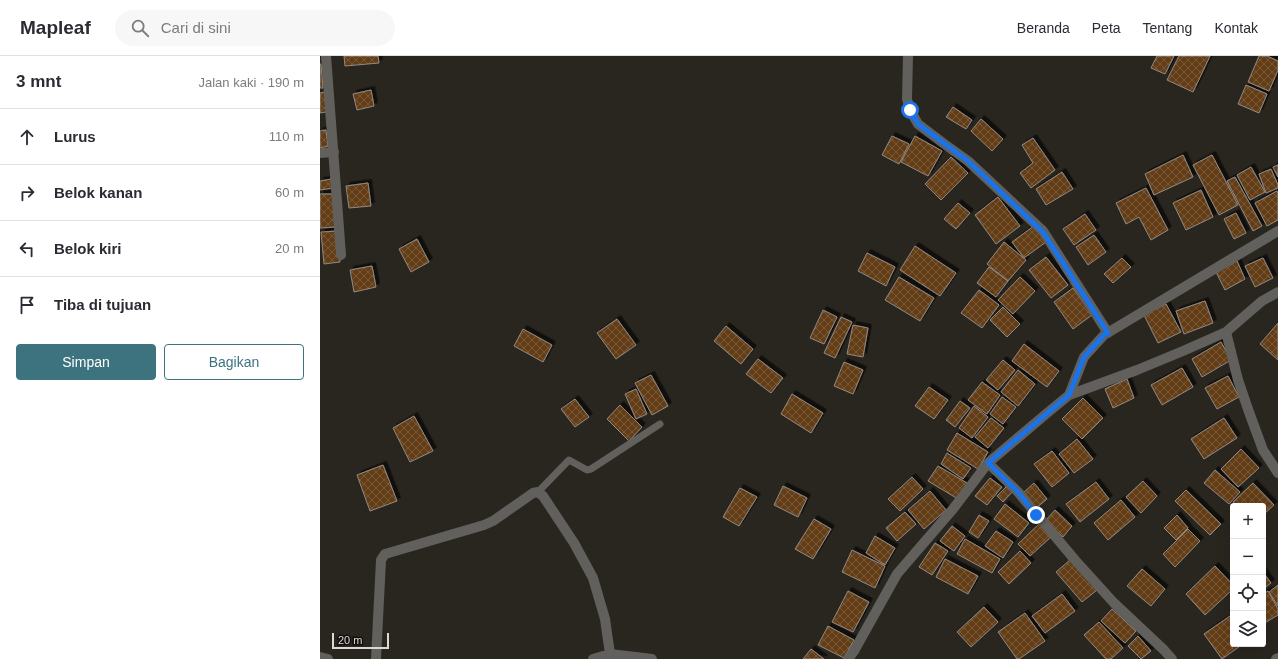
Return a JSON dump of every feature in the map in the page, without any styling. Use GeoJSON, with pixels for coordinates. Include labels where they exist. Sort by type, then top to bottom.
{"type":"FeatureCollection","features":[{"type":"Feature","properties":{"kind":"street"},"geometry":{"type":"LineString","coordinates":[[326,56],[341,254]]}},
{"type":"Feature","properties":{"kind":"street"},"geometry":{"type":"LineString","coordinates":[[908,56],[907,99],[910,110],[918,124],[968,161],[1043,232],[1108,333]]}},
{"type":"Feature","properties":{"kind":"street"},"geometry":{"type":"LineString","coordinates":[[320,153],[334,152]]}},
{"type":"Feature","properties":{"kind":"street"},"geometry":{"type":"LineString","coordinates":[[1069,395],[1084,357],[1104,335],[1278,231]]}},
{"type":"Feature","properties":{"kind":"street"},"geometry":{"type":"LineString","coordinates":[[848,659],[854,651],[897,574],[953,509],[988,463],[1069,395],[1150,364],[1226,332],[1262,301],[1278,292]]}},
{"type":"Feature","properties":{"kind":"street"},"geometry":{"type":"LineString","coordinates":[[1226,332],[1238,380],[1263,450],[1278,473]]}},
{"type":"Feature","properties":{"kind":"street"},"geometry":{"type":"LineString","coordinates":[[988,463],[1018,492],[1075,560],[1114,603],[1172,659]]}},
{"type":"Feature","properties":{"kind":"street"},"geometry":{"type":"LineString","coordinates":[[376,659],[382,556],[425,541],[484,525],[493,521],[533,493],[538,492],[543,496],[574,543],[593,578],[605,619],[610,654]]}},
{"type":"Feature","properties":{"kind":"street"},"geometry":{"type":"LineString","coordinates":[[593,659],[610,654],[652,659]]}},
{"type":"Feature","properties":{"kind":"street"},"geometry":{"type":"LineString","coordinates":[[320,657],[328,659]]}},
{"type":"Feature","properties":{"kind":"lane"},"geometry":{"type":"LineString","coordinates":[[538,492],[569,460],[587,470],[591,469],[660,424]]}},
{"type":"Feature","properties":{"kind":"building"},"geometry":{"type":"Polygon","coordinates":[[[344,56],[378,56],[379,63],[345,66],[344,56]]]}},
{"type":"Feature","properties":{"kind":"building"},"geometry":{"type":"Polygon","coordinates":[[[1157,56],[1174,56],[1165,74],[1151,68],[1157,56]]]}},
{"type":"Feature","properties":{"kind":"building"},"geometry":{"type":"Polygon","coordinates":[[[1179,56],[1210,56],[1193,92],[1167,80],[1179,56]]]}},
{"type":"Feature","properties":{"kind":"building"},"geometry":{"type":"Polygon","coordinates":[[[1259,56],[1267,56],[1278,61],[1278,70],[1269,91],[1248,82],[1259,56]]]}},
{"type":"Feature","properties":{"kind":"building"},"geometry":{"type":"Polygon","coordinates":[[[321,64],[323,88],[320,88],[321,64]]]}},
{"type":"Feature","properties":{"kind":"building"},"geometry":{"type":"Polygon","coordinates":[[[1246,85],[1267,94],[1259,113],[1238,104],[1246,85]]]}},
{"type":"Feature","properties":{"kind":"building"},"geometry":{"type":"Polygon","coordinates":[[[371,90],[374,106],[357,110],[353,94],[371,90]]]}},
{"type":"Feature","properties":{"kind":"building"},"geometry":{"type":"Polygon","coordinates":[[[325,92],[326,112],[320,113],[320,93],[325,92]]]}},
{"type":"Feature","properties":{"kind":"building"},"geometry":{"type":"Polygon","coordinates":[[[953,107],[972,120],[966,129],[946,117],[953,107]]]}},
{"type":"Feature","properties":{"kind":"building"},"geometry":{"type":"Polygon","coordinates":[[[981,119],[1003,139],[992,151],[971,131],[981,119]]]}},
{"type":"Feature","properties":{"kind":"building"},"geometry":{"type":"Polygon","coordinates":[[[326,130],[328,146],[320,148],[320,131],[326,130]]]}},
{"type":"Feature","properties":{"kind":"building"},"geometry":{"type":"Polygon","coordinates":[[[892,136],[909,144],[899,164],[882,155],[892,136]]]}},
{"type":"Feature","properties":{"kind":"building"},"geometry":{"type":"Polygon","coordinates":[[[915,136],[942,151],[928,176],[901,162],[915,136]]]}},
{"type":"Feature","properties":{"kind":"building"},"geometry":{"type":"Polygon","coordinates":[[[1033,138],[1055,170],[1031,188],[1020,173],[1033,163],[1022,145],[1033,138]]]}},
{"type":"Feature","properties":{"kind":"building"},"geometry":{"type":"Polygon","coordinates":[[[1183,155],[1193,177],[1154,195],[1145,174],[1183,155]]]}},
{"type":"Feature","properties":{"kind":"building"},"geometry":{"type":"Polygon","coordinates":[[[1212,155],[1238,205],[1219,215],[1193,165],[1212,155]]]}},
{"type":"Feature","properties":{"kind":"building"},"geometry":{"type":"Polygon","coordinates":[[[951,157],[968,173],[941,200],[925,184],[951,157]]]}},
{"type":"Feature","properties":{"kind":"building"},"geometry":{"type":"Polygon","coordinates":[[[1278,165],[1278,177],[1273,167],[1278,165]]]}},
{"type":"Feature","properties":{"kind":"building"},"geometry":{"type":"Polygon","coordinates":[[[1251,167],[1265,192],[1250,200],[1237,175],[1251,167]]]}},
{"type":"Feature","properties":{"kind":"building"},"geometry":{"type":"Polygon","coordinates":[[[1271,169],[1278,188],[1266,193],[1259,174],[1271,169]]]}},
{"type":"Feature","properties":{"kind":"building"},"geometry":{"type":"Polygon","coordinates":[[[1062,172],[1073,189],[1046,205],[1036,189],[1062,172]]]}},
{"type":"Feature","properties":{"kind":"building"},"geometry":{"type":"Polygon","coordinates":[[[1235,177],[1262,226],[1253,231],[1227,181],[1235,177]]]}},
{"type":"Feature","properties":{"kind":"building"},"geometry":{"type":"Polygon","coordinates":[[[332,179],[333,188],[320,190],[320,181],[332,179]]]}},
{"type":"Feature","properties":{"kind":"building"},"geometry":{"type":"Polygon","coordinates":[[[368,183],[371,206],[349,208],[346,186],[368,183]]]}},
{"type":"Feature","properties":{"kind":"building"},"geometry":{"type":"Polygon","coordinates":[[[1146,188],[1168,230],[1151,240],[1139,217],[1126,224],[1116,203],[1146,188]]]}},
{"type":"Feature","properties":{"kind":"building"},"geometry":{"type":"Polygon","coordinates":[[[1201,190],[1213,217],[1186,230],[1173,203],[1201,190]]]}},
{"type":"Feature","properties":{"kind":"building"},"geometry":{"type":"Polygon","coordinates":[[[1277,191],[1278,220],[1267,226],[1255,203],[1277,191]]]}},
{"type":"Feature","properties":{"kind":"building"},"geometry":{"type":"Polygon","coordinates":[[[320,194],[334,194],[336,227],[320,228],[320,194]]]}},
{"type":"Feature","properties":{"kind":"building"},"geometry":{"type":"Polygon","coordinates":[[[998,197],[1020,226],[996,244],[975,215],[998,197]]]}},
{"type":"Feature","properties":{"kind":"building"},"geometry":{"type":"Polygon","coordinates":[[[958,203],[970,213],[956,229],[944,219],[958,203]]]}},
{"type":"Feature","properties":{"kind":"building"},"geometry":{"type":"Polygon","coordinates":[[[1236,213],[1246,233],[1234,239],[1224,219],[1236,213]]]}},
{"type":"Feature","properties":{"kind":"building"},"geometry":{"type":"Polygon","coordinates":[[[1085,214],[1096,230],[1074,245],[1063,229],[1085,214]]]}},
{"type":"Feature","properties":{"kind":"building"},"geometry":{"type":"Polygon","coordinates":[[[1034,226],[1046,242],[1024,258],[1012,242],[1034,226]]]}},
{"type":"Feature","properties":{"kind":"building"},"geometry":{"type":"Polygon","coordinates":[[[338,231],[340,262],[324,264],[321,232],[338,231]]]}},
{"type":"Feature","properties":{"kind":"building"},"geometry":{"type":"Polygon","coordinates":[[[1094,235],[1106,252],[1088,265],[1076,247],[1094,235]]]}},
{"type":"Feature","properties":{"kind":"building"},"geometry":{"type":"Polygon","coordinates":[[[417,239],[429,262],[411,272],[399,249],[417,239]]]}},
{"type":"Feature","properties":{"kind":"building"},"geometry":{"type":"Polygon","coordinates":[[[1004,242],[1026,260],[1008,281],[987,264],[1004,242]]]}},
{"type":"Feature","properties":{"kind":"building"},"geometry":{"type":"Polygon","coordinates":[[[915,246],[956,273],[940,296],[900,270],[915,246]]]}},
{"type":"Feature","properties":{"kind":"building"},"geometry":{"type":"Polygon","coordinates":[[[867,253],[895,267],[886,286],[858,271],[867,253]]]}},
{"type":"Feature","properties":{"kind":"building"},"geometry":{"type":"Polygon","coordinates":[[[1046,257],[1068,285],[1051,298],[1029,270],[1046,257]]]}},
{"type":"Feature","properties":{"kind":"building"},"geometry":{"type":"Polygon","coordinates":[[[1122,258],[1131,267],[1113,283],[1104,274],[1122,258]]]}},
{"type":"Feature","properties":{"kind":"building"},"geometry":{"type":"Polygon","coordinates":[[[1263,258],[1273,278],[1255,287],[1245,266],[1263,258]]]}},
{"type":"Feature","properties":{"kind":"building"},"geometry":{"type":"Polygon","coordinates":[[[1237,261],[1245,279],[1225,290],[1216,272],[1237,261]]]}},
{"type":"Feature","properties":{"kind":"building"},"geometry":{"type":"Polygon","coordinates":[[[372,266],[376,287],[354,292],[350,270],[372,266]]]}},
{"type":"Feature","properties":{"kind":"building"},"geometry":{"type":"Polygon","coordinates":[[[989,267],[1008,281],[996,297],[977,283],[989,267]]]}},
{"type":"Feature","properties":{"kind":"building"},"geometry":{"type":"Polygon","coordinates":[[[899,277],[934,298],[920,321],[885,300],[899,277]]]}},
{"type":"Feature","properties":{"kind":"building"},"geometry":{"type":"Polygon","coordinates":[[[1020,277],[1035,291],[1013,314],[998,300],[1020,277]]]}},
{"type":"Feature","properties":{"kind":"building"},"geometry":{"type":"Polygon","coordinates":[[[1073,288],[1092,315],[1073,329],[1054,302],[1073,288]]]}},
{"type":"Feature","properties":{"kind":"building"},"geometry":{"type":"Polygon","coordinates":[[[979,290],[999,305],[982,328],[961,313],[979,290]]]}},
{"type":"Feature","properties":{"kind":"building"},"geometry":{"type":"Polygon","coordinates":[[[1205,301],[1213,323],[1184,334],[1176,311],[1205,301]]]}},
{"type":"Feature","properties":{"kind":"building"},"geometry":{"type":"Polygon","coordinates":[[[1166,304],[1181,332],[1158,343],[1144,315],[1166,304]]]}},
{"type":"Feature","properties":{"kind":"building"},"geometry":{"type":"Polygon","coordinates":[[[1003,307],[1020,324],[1007,337],[990,320],[1003,307]]]}},
{"type":"Feature","properties":{"kind":"building"},"geometry":{"type":"Polygon","coordinates":[[[823,310],[837,317],[824,344],[810,338],[823,310]]]}},
{"type":"Feature","properties":{"kind":"building"},"geometry":{"type":"Polygon","coordinates":[[[841,317],[852,322],[835,358],[824,353],[841,317]]]}},
{"type":"Feature","properties":{"kind":"building"},"geometry":{"type":"Polygon","coordinates":[[[617,319],[636,345],[616,359],[597,333],[617,319]]]}},
{"type":"Feature","properties":{"kind":"building"},"geometry":{"type":"Polygon","coordinates":[[[1278,323],[1278,360],[1260,344],[1278,323]]]}},
{"type":"Feature","properties":{"kind":"building"},"geometry":{"type":"Polygon","coordinates":[[[853,325],[868,328],[863,357],[847,354],[853,325]]]}},
{"type":"Feature","properties":{"kind":"building"},"geometry":{"type":"Polygon","coordinates":[[[726,326],[753,349],[741,364],[714,341],[726,326]]]}},
{"type":"Feature","properties":{"kind":"building"},"geometry":{"type":"Polygon","coordinates":[[[523,329],[552,345],[543,362],[514,346],[523,329]]]}},
{"type":"Feature","properties":{"kind":"building"},"geometry":{"type":"Polygon","coordinates":[[[1221,342],[1231,360],[1202,377],[1192,359],[1221,342]]]}},
{"type":"Feature","properties":{"kind":"building"},"geometry":{"type":"Polygon","coordinates":[[[1024,344],[1059,371],[1047,387],[1012,361],[1024,344]]]}},
{"type":"Feature","properties":{"kind":"building"},"geometry":{"type":"Polygon","coordinates":[[[758,359],[783,378],[771,393],[746,374],[758,359]]]}},
{"type":"Feature","properties":{"kind":"building"},"geometry":{"type":"Polygon","coordinates":[[[1003,360],[1015,370],[998,390],[986,380],[1003,360]]]}},
{"type":"Feature","properties":{"kind":"building"},"geometry":{"type":"Polygon","coordinates":[[[844,362],[863,370],[853,394],[834,386],[844,362]]]}},
{"type":"Feature","properties":{"kind":"building"},"geometry":{"type":"Polygon","coordinates":[[[1182,368],[1193,387],[1162,405],[1151,385],[1182,368]]]}},
{"type":"Feature","properties":{"kind":"building"},"geometry":{"type":"Polygon","coordinates":[[[1018,370],[1035,384],[1018,406],[1001,392],[1018,370]]]}},
{"type":"Feature","properties":{"kind":"building"},"geometry":{"type":"Polygon","coordinates":[[[651,375],[668,406],[652,415],[635,383],[651,375]]]}},
{"type":"Feature","properties":{"kind":"building"},"geometry":{"type":"Polygon","coordinates":[[[1228,376],[1239,397],[1217,409],[1205,388],[1228,376]]]}},
{"type":"Feature","properties":{"kind":"building"},"geometry":{"type":"Polygon","coordinates":[[[1127,379],[1134,398],[1113,408],[1105,389],[1127,379]]]}},
{"type":"Feature","properties":{"kind":"building"},"geometry":{"type":"Polygon","coordinates":[[[982,382],[1000,395],[987,414],[968,400],[982,382]]]}},
{"type":"Feature","properties":{"kind":"building"},"geometry":{"type":"Polygon","coordinates":[[[929,387],[948,400],[934,419],[915,406],[929,387]]]}},
{"type":"Feature","properties":{"kind":"building"},"geometry":{"type":"Polygon","coordinates":[[[636,389],[647,414],[636,419],[625,394],[636,389]]]}},
{"type":"Feature","properties":{"kind":"building"},"geometry":{"type":"Polygon","coordinates":[[[792,394],[823,413],[811,433],[781,414],[792,394]]]}},
{"type":"Feature","properties":{"kind":"building"},"geometry":{"type":"Polygon","coordinates":[[[1002,397],[1016,407],[1003,424],[990,414],[1002,397]]]}},
{"type":"Feature","properties":{"kind":"building"},"geometry":{"type":"Polygon","coordinates":[[[1083,398],[1103,418],[1082,439],[1062,419],[1083,398]]]}},
{"type":"Feature","properties":{"kind":"building"},"geometry":{"type":"Polygon","coordinates":[[[575,399],[589,417],[575,427],[561,409],[575,399]]]}},
{"type":"Feature","properties":{"kind":"building"},"geometry":{"type":"Polygon","coordinates":[[[960,401],[970,408],[955,427],[946,420],[960,401]]]}},
{"type":"Feature","properties":{"kind":"building"},"geometry":{"type":"Polygon","coordinates":[[[620,405],[642,427],[629,441],[607,419],[620,405]]]}},
{"type":"Feature","properties":{"kind":"building"},"geometry":{"type":"Polygon","coordinates":[[[974,406],[988,417],[972,438],[959,428],[974,406]]]}},
{"type":"Feature","properties":{"kind":"building"},"geometry":{"type":"Polygon","coordinates":[[[414,416],[433,451],[410,462],[393,428],[414,416]]]}},
{"type":"Feature","properties":{"kind":"building"},"geometry":{"type":"Polygon","coordinates":[[[991,418],[1004,428],[988,448],[975,437],[991,418]]]}},
{"type":"Feature","properties":{"kind":"building"},"geometry":{"type":"Polygon","coordinates":[[[1224,418],[1237,438],[1204,459],[1191,439],[1224,418]]]}},
{"type":"Feature","properties":{"kind":"building"},"geometry":{"type":"Polygon","coordinates":[[[957,433],[988,452],[978,469],[947,450],[957,433]]]}},
{"type":"Feature","properties":{"kind":"building"},"geometry":{"type":"Polygon","coordinates":[[[1077,439],[1093,459],[1074,473],[1059,454],[1077,439]]]}},
{"type":"Feature","properties":{"kind":"building"},"geometry":{"type":"Polygon","coordinates":[[[1241,449],[1259,468],[1238,487],[1221,469],[1241,449]]]}},
{"type":"Feature","properties":{"kind":"building"},"geometry":{"type":"Polygon","coordinates":[[[1052,451],[1069,473],[1052,487],[1034,464],[1052,451]]]}},
{"type":"Feature","properties":{"kind":"building"},"geometry":{"type":"Polygon","coordinates":[[[947,453],[971,468],[963,479],[941,464],[947,453]]]}},
{"type":"Feature","properties":{"kind":"building"},"geometry":{"type":"Polygon","coordinates":[[[383,465],[397,501],[370,511],[357,475],[383,465]]]}},
{"type":"Feature","properties":{"kind":"building"},"geometry":{"type":"Polygon","coordinates":[[[938,466],[967,483],[958,499],[928,481],[938,466]]]}},
{"type":"Feature","properties":{"kind":"building"},"geometry":{"type":"Polygon","coordinates":[[[1215,470],[1240,492],[1229,504],[1204,483],[1215,470]]]}},
{"type":"Feature","properties":{"kind":"building"},"geometry":{"type":"Polygon","coordinates":[[[912,477],[923,489],[900,511],[888,499],[912,477]]]}},
{"type":"Feature","properties":{"kind":"building"},"geometry":{"type":"Polygon","coordinates":[[[990,478],[1002,487],[987,505],[975,496],[990,478]]]}},
{"type":"Feature","properties":{"kind":"building"},"geometry":{"type":"Polygon","coordinates":[[[1143,481],[1157,496],[1141,513],[1126,497],[1143,481]]]}},
{"type":"Feature","properties":{"kind":"building"},"geometry":{"type":"Polygon","coordinates":[[[1096,482],[1109,499],[1080,522],[1066,504],[1096,482]]]}},
{"type":"Feature","properties":{"kind":"building"},"geometry":{"type":"Polygon","coordinates":[[[1034,483],[1047,499],[1035,509],[1022,494],[1034,483]]]}},
{"type":"Feature","properties":{"kind":"building"},"geometry":{"type":"Polygon","coordinates":[[[1253,483],[1274,505],[1266,512],[1266,503],[1233,502],[1253,483]]]}},
{"type":"Feature","properties":{"kind":"building"},"geometry":{"type":"Polygon","coordinates":[[[783,486],[807,498],[798,517],[774,505],[783,486]]]}},
{"type":"Feature","properties":{"kind":"building"},"geometry":{"type":"Polygon","coordinates":[[[1006,487],[1012,492],[1003,502],[997,496],[1006,487]]]}},
{"type":"Feature","properties":{"kind":"building"},"geometry":{"type":"Polygon","coordinates":[[[740,488],[757,497],[739,526],[723,517],[740,488]]]}},
{"type":"Feature","properties":{"kind":"building"},"geometry":{"type":"Polygon","coordinates":[[[1186,490],[1221,524],[1210,535],[1175,501],[1186,490]]]}},
{"type":"Feature","properties":{"kind":"building"},"geometry":{"type":"Polygon","coordinates":[[[930,491],[946,510],[924,529],[908,510],[930,491]]]}},
{"type":"Feature","properties":{"kind":"building"},"geometry":{"type":"Polygon","coordinates":[[[1121,500],[1135,517],[1108,540],[1094,523],[1121,500]]]}},
{"type":"Feature","properties":{"kind":"building"},"geometry":{"type":"Polygon","coordinates":[[[1005,504],[1029,523],[1018,537],[994,519],[1005,504]]]}},
{"type":"Feature","properties":{"kind":"building"},"geometry":{"type":"Polygon","coordinates":[[[1055,510],[1072,526],[1063,537],[1045,521],[1055,510]]]}},
{"type":"Feature","properties":{"kind":"building"},"geometry":{"type":"Polygon","coordinates":[[[905,512],[916,524],[897,541],[886,528],[905,512]]]}},
{"type":"Feature","properties":{"kind":"building"},"geometry":{"type":"Polygon","coordinates":[[[979,515],[989,521],[978,538],[969,532],[979,515]]]}},
{"type":"Feature","properties":{"kind":"building"},"geometry":{"type":"Polygon","coordinates":[[[1177,515],[1188,528],[1176,540],[1164,528],[1177,515]]]}},
{"type":"Feature","properties":{"kind":"building"},"geometry":{"type":"Polygon","coordinates":[[[814,519],[831,529],[813,559],[795,549],[814,519]]]}},
{"type":"Feature","properties":{"kind":"building"},"geometry":{"type":"Polygon","coordinates":[[[1039,524],[1051,537],[1030,556],[1018,544],[1039,524]]]}},
{"type":"Feature","properties":{"kind":"building"},"geometry":{"type":"Polygon","coordinates":[[[952,526],[965,536],[954,551],[940,541],[952,526]]]}},
{"type":"Feature","properties":{"kind":"building"},"geometry":{"type":"Polygon","coordinates":[[[1188,529],[1200,541],[1175,567],[1163,554],[1188,529]]]}},
{"type":"Feature","properties":{"kind":"building"},"geometry":{"type":"Polygon","coordinates":[[[996,531],[1013,542],[1003,558],[985,546],[996,531]]]}},
{"type":"Feature","properties":{"kind":"building"},"geometry":{"type":"Polygon","coordinates":[[[875,536],[895,548],[885,565],[866,553],[875,536]]]}},
{"type":"Feature","properties":{"kind":"building"},"geometry":{"type":"Polygon","coordinates":[[[965,539],[1000,559],[992,573],[957,554],[965,539]]]}},
{"type":"Feature","properties":{"kind":"building"},"geometry":{"type":"Polygon","coordinates":[[[935,543],[948,551],[932,575],[919,567],[935,543]]]}},
{"type":"Feature","properties":{"kind":"building"},"geometry":{"type":"Polygon","coordinates":[[[852,550],[885,566],[875,588],[842,572],[852,550]]]}},
{"type":"Feature","properties":{"kind":"building"},"geometry":{"type":"Polygon","coordinates":[[[1020,551],[1031,563],[1009,584],[998,572],[1020,551]]]}},
{"type":"Feature","properties":{"kind":"building"},"geometry":{"type":"Polygon","coordinates":[[[945,559],[978,576],[968,594],[936,577],[945,559]]]}},
{"type":"Feature","properties":{"kind":"building"},"geometry":{"type":"Polygon","coordinates":[[[1071,559],[1097,590],[1082,602],[1056,572],[1071,559]]]}},
{"type":"Feature","properties":{"kind":"building"},"geometry":{"type":"Polygon","coordinates":[[[1215,566],[1230,582],[1230,592],[1205,615],[1186,594],[1215,566]]]}},
{"type":"Feature","properties":{"kind":"building"},"geometry":{"type":"Polygon","coordinates":[[[1142,569],[1165,589],[1151,606],[1127,586],[1142,569]]]}},
{"type":"Feature","properties":{"kind":"building"},"geometry":{"type":"Polygon","coordinates":[[[1266,576],[1271,583],[1266,587],[1266,576]]]}},
{"type":"Feature","properties":{"kind":"building"},"geometry":{"type":"Polygon","coordinates":[[[1278,585],[1278,606],[1269,592],[1278,585]]]}},
{"type":"Feature","properties":{"kind":"building"},"geometry":{"type":"Polygon","coordinates":[[[848,591],[869,602],[853,632],[832,622],[848,591]]]}},
{"type":"Feature","properties":{"kind":"building"},"geometry":{"type":"Polygon","coordinates":[[[1268,591],[1278,609],[1278,615],[1266,622],[1266,611],[1266,592],[1268,591]]]}},
{"type":"Feature","properties":{"kind":"building"},"geometry":{"type":"Polygon","coordinates":[[[1062,594],[1075,611],[1045,633],[1032,616],[1062,594]]]}},
{"type":"Feature","properties":{"kind":"building"},"geometry":{"type":"Polygon","coordinates":[[[984,607],[998,622],[971,647],[957,632],[984,607]]]}},
{"type":"Feature","properties":{"kind":"building"},"geometry":{"type":"Polygon","coordinates":[[[1112,609],[1136,631],[1125,643],[1101,621],[1112,609]]]}},
{"type":"Feature","properties":{"kind":"building"},"geometry":{"type":"Polygon","coordinates":[[[1025,613],[1045,641],[1017,659],[998,632],[1025,613]]]}},
{"type":"Feature","properties":{"kind":"building"},"geometry":{"type":"Polygon","coordinates":[[[1230,616],[1230,647],[1239,647],[1222,659],[1204,634],[1230,616]]]}},
{"type":"Feature","properties":{"kind":"building"},"geometry":{"type":"Polygon","coordinates":[[[1099,622],[1123,648],[1111,659],[1106,659],[1084,635],[1099,622]]]}},
{"type":"Feature","properties":{"kind":"building"},"geometry":{"type":"Polygon","coordinates":[[[828,626],[854,640],[844,658],[818,645],[828,626]]]}},
{"type":"Feature","properties":{"kind":"building"},"geometry":{"type":"Polygon","coordinates":[[[1138,636],[1151,651],[1141,659],[1128,646],[1138,636]]]}},
{"type":"Feature","properties":{"kind":"building"},"geometry":{"type":"Polygon","coordinates":[[[811,649],[824,659],[803,659],[811,649]]]}},
{"type":"Feature","properties":{"kind":"route"},"geometry":{"type":"LineString","coordinates":[[910,110],[918,124],[968,161],[1043,232],[1108,333],[1104,335],[1084,357],[1069,395],[988,463],[1018,492],[1036,515]]}}]}
